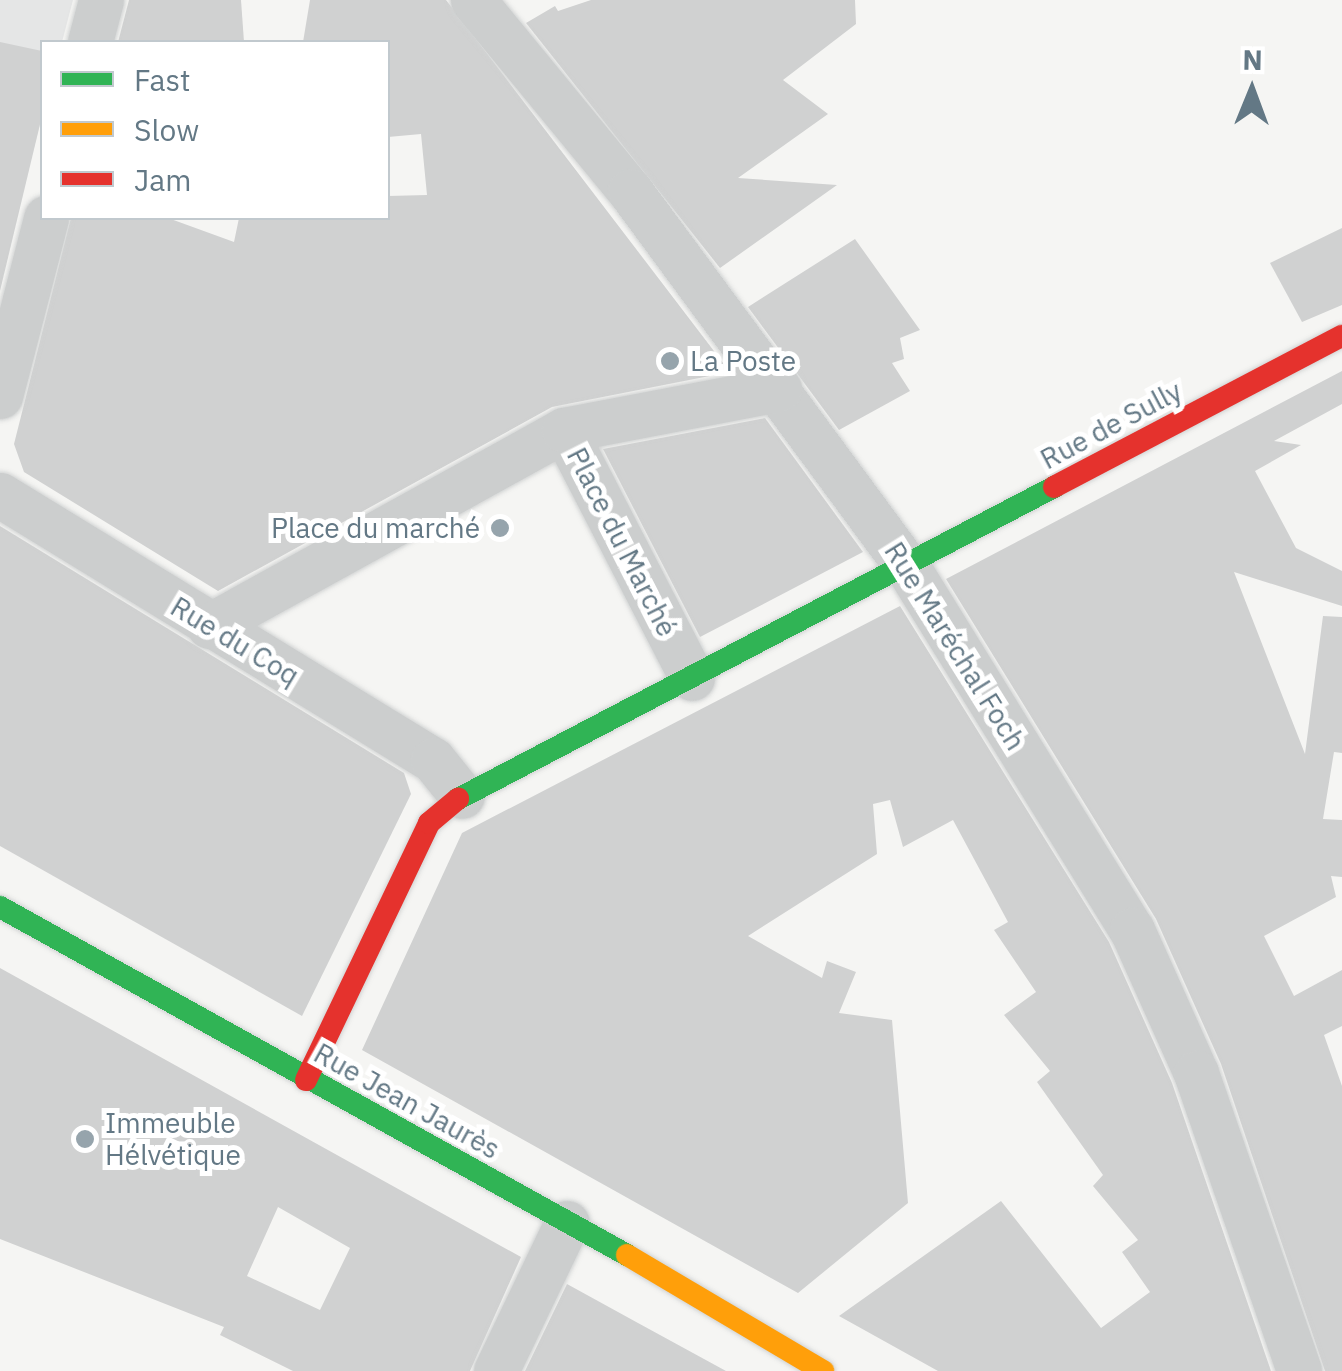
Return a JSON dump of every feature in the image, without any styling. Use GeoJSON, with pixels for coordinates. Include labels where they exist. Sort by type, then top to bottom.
{"type":"FeatureCollection","features":[{"type":"Feature","properties":{"kind":"street"},"geometry":{"type":"LineString","coordinates":[[91,40],[101,0]]}},
{"type":"Feature","properties":{"kind":"street","name":"Rue Maréchal Foch"},"geometry":{"type":"LineString","coordinates":[[473,0],[630,192],[780,389],[908,568],[1132,930],[1196,1073],[1299,1371]]}},
{"type":"Feature","properties":{"kind":"street"},"geometry":{"type":"LineString","coordinates":[[0,396],[45,220]]}},
{"type":"Feature","properties":{"kind":"street","name":"Rue de Sully"},"geometry":{"type":"LineString","coordinates":[[692,678],[908,568],[1342,336]]}},
{"type":"Feature","properties":{"kind":"street"},"geometry":{"type":"LineString","coordinates":[[564,430],[780,389]]}},
{"type":"Feature","properties":{"kind":"street","name":"Place du Marché"},"geometry":{"type":"LineString","coordinates":[[208,626],[564,430],[692,678]]}},
{"type":"Feature","properties":{"kind":"street","name":"Rue du Coq"},"geometry":{"type":"LineString","coordinates":[[0,495],[208,626],[433,760],[462,796]]}},
{"type":"Feature","properties":{"kind":"street"},"geometry":{"type":"LineString","coordinates":[[306,1080],[429,823],[462,796],[692,678]]}},
{"type":"Feature","properties":{"kind":"street","name":"Rue Jean Jaurès"},"geometry":{"type":"LineString","coordinates":[[0,907],[567,1223],[794,1363],[843,1371]]}},
{"type":"Feature","properties":{"kind":"street"},"geometry":{"type":"LineString","coordinates":[[496,1371],[567,1223]]}},
{"type":"Feature","properties":{"kind":"shaded area"},"geometry":{"type":"Polygon","coordinates":[[[0,0],[73,0],[63,40],[40,40],[40,124],[18,211],[0,207],[0,0]]]}},
{"type":"Feature","properties":{"kind":"building"},"geometry":{"type":"Polygon","coordinates":[[[129,0],[241,0],[244,40],[119,40],[129,0]]]}},
{"type":"Feature","properties":{"kind":"building"},"geometry":{"type":"Polygon","coordinates":[[[310,0],[446,0],[730,372],[552,407],[218,591],[24,472],[14,444],[70,220],[174,220],[234,242],[239,220],[390,220],[390,196],[427,195],[421,134],[390,137],[390,40],[303,40],[310,0]]]}},
{"type":"Feature","properties":{"kind":"building"},"geometry":{"type":"Polygon","coordinates":[[[591,0],[855,0],[856,24],[783,80],[828,114],[738,178],[837,185],[720,268],[526,23],[555,6],[558,11],[591,0]]]}},
{"type":"Feature","properties":{"kind":"building"},"geometry":{"type":"Polygon","coordinates":[[[0,42],[40,51],[40,124],[0,291],[0,42]]]}},
{"type":"Feature","properties":{"kind":"building"},"geometry":{"type":"Polygon","coordinates":[[[1342,228],[1342,305],[1302,322],[1270,263],[1342,228]]]}},
{"type":"Feature","properties":{"kind":"building"},"geometry":{"type":"Polygon","coordinates":[[[855,239],[920,330],[900,338],[904,359],[892,363],[910,391],[839,430],[748,307],[855,239]]]}},
{"type":"Feature","properties":{"kind":"building"},"geometry":{"type":"Polygon","coordinates":[[[1342,371],[1342,404],[1274,441],[1301,445],[1255,471],[1296,548],[1342,571],[1342,606],[1234,572],[1305,754],[1323,616],[1342,617],[1342,753],[1334,752],[1323,819],[1342,820],[1342,877],[1331,876],[1336,897],[1264,936],[1294,996],[1342,970],[1342,1026],[1324,1035],[1342,1086],[1342,1371],[1325,1371],[1221,1064],[1156,919],[946,579],[1342,371]]]}},
{"type":"Feature","properties":{"kind":"building"},"geometry":{"type":"Polygon","coordinates":[[[765,418],[863,552],[700,637],[603,449],[765,418]]]}},
{"type":"Feature","properties":{"kind":"building"},"geometry":{"type":"Polygon","coordinates":[[[0,526],[404,773],[411,794],[302,1016],[0,846],[0,526]]]}},
{"type":"Feature","properties":{"kind":"building"},"geometry":{"type":"Polygon","coordinates":[[[900,606],[1109,942],[1172,1083],[1271,1371],[938,1371],[839,1316],[1001,1201],[1101,1328],[1150,1292],[1122,1252],[1138,1240],[1093,1186],[1103,1175],[1037,1082],[1050,1071],[1004,1015],[1036,992],[994,930],[1008,922],[953,820],[903,847],[890,800],[873,804],[877,854],[748,936],[822,978],[827,961],[856,972],[839,1013],[892,1020],[908,1203],[798,1293],[362,1050],[462,833],[900,606]]]}},
{"type":"Feature","properties":{"kind":"building"},"geometry":{"type":"Polygon","coordinates":[[[0,968],[521,1257],[470,1371],[293,1371],[220,1335],[224,1327],[0,1239],[0,968]],[[278,1207],[247,1276],[320,1310],[350,1248],[278,1207]]]}},
{"type":"Feature","properties":{"kind":"building"},"geometry":{"type":"Polygon","coordinates":[[[567,1284],[638,1323],[726,1371],[525,1371],[567,1284]]]}},
{"type":"Feature","properties":{"kind":"traffic: fast"},"geometry":{"type":"LineString","coordinates":[[458,799],[1054,487]]}},
{"type":"Feature","properties":{"kind":"traffic: fast"},"geometry":{"type":"LineString","coordinates":[[0,907],[627,1255]]}},
{"type":"Feature","properties":{"kind":"traffic: slow"},"geometry":{"type":"LineString","coordinates":[[627,1255],[823,1371]]}},
{"type":"Feature","properties":{"kind":"traffic: jam"},"geometry":{"type":"LineString","coordinates":[[1054,487],[1342,336]]}},
{"type":"Feature","properties":{"kind":"traffic: jam"},"geometry":{"type":"LineString","coordinates":[[306,1080],[429,823],[458,799]]}},
{"type":"Feature","properties":{"kind":"place","name":"La Poste"},"geometry":{"type":"Point","coordinates":[670,361]}},
{"type":"Feature","properties":{"kind":"place","name":"Place du marché"},"geometry":{"type":"Point","coordinates":[500,528]}},
{"type":"Feature","properties":{"kind":"place","name":"Immeuble Hélvétique"},"geometry":{"type":"Point","coordinates":[85,1139]}}]}
